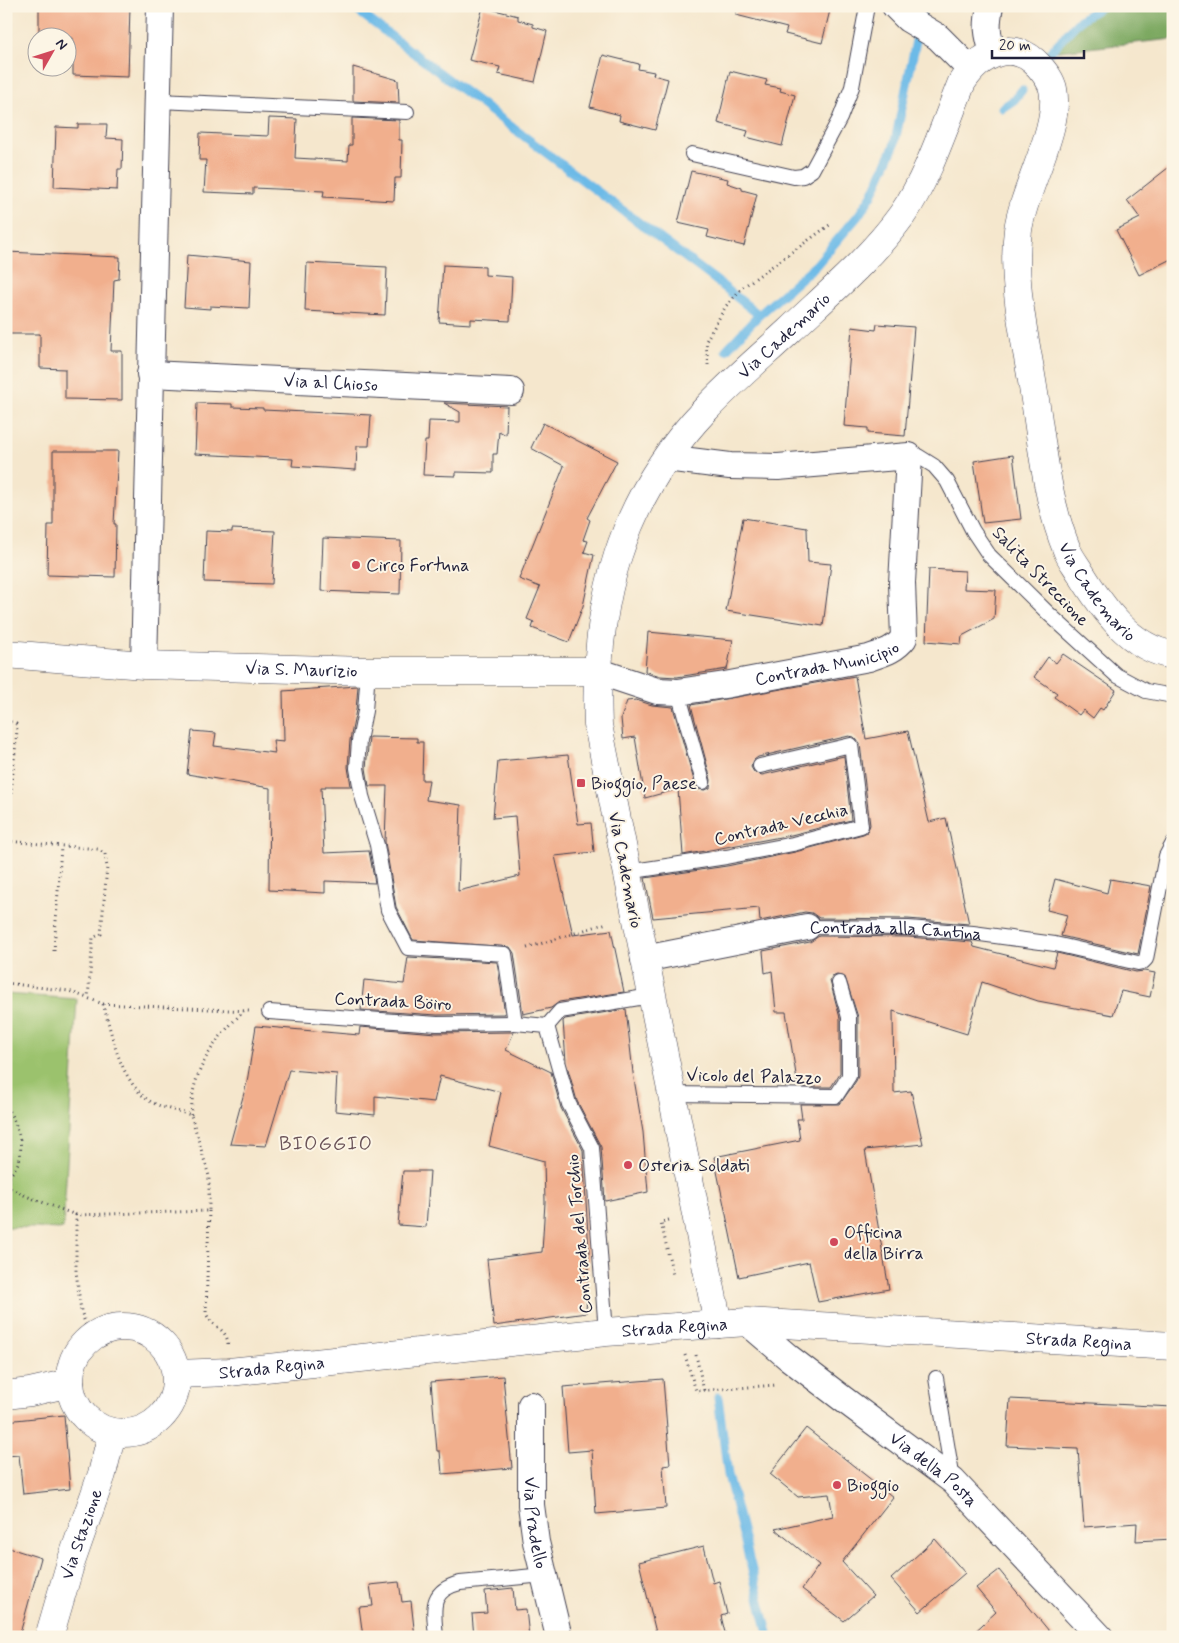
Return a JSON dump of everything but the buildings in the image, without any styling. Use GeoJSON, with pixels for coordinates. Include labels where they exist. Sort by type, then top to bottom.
{"type":"FeatureCollection","features":[{"type":"Feature","properties":{"kind":"street"},"geometry":{"type":"LineString","coordinates":[[144,665],[160,6]]}},
{"type":"Feature","properties":{"kind":"street"},"geometry":{"type":"LineString","coordinates":[[990,6],[986,24],[993,53]]}},
{"type":"Feature","properties":{"kind":"street"},"geometry":{"type":"LineString","coordinates":[[911,19],[938,36],[970,69]]}},
{"type":"Feature","properties":{"kind":"street","name":"Via Cademario"},"geometry":{"type":"LineString","coordinates":[[718,1324],[598,725],[597,671],[604,620],[616,558],[641,497],[680,438],[711,404],[848,277],[882,240],[902,214],[923,178],[962,82],[970,69],[981,59],[993,53],[1015,51],[1033,59],[1046,74],[1052,86],[1054,100],[1052,121],[1018,229],[1016,258],[1020,300],[1050,493],[1058,527],[1068,552],[1099,601],[1115,619],[1127,632],[1148,647],[1173,656]]}},
{"type":"Feature","properties":{"kind":"street","name":"Via al Chioso"},"geometry":{"type":"LineString","coordinates":[[150,374],[511,391]]}},
{"type":"Feature","properties":{"kind":"street"},"geometry":{"type":"LineString","coordinates":[[666,458],[730,466],[778,467],[908,456]]}},
{"type":"Feature","properties":{"kind":"street","name":"Contrada Municipio"},"geometry":{"type":"LineString","coordinates":[[597,671],[657,691],[678,692],[725,686],[869,658],[899,645],[904,638],[905,630],[902,583],[908,456]]}},
{"type":"Feature","properties":{"kind":"street","name":"Via S. Maurizio"},"geometry":{"type":"LineString","coordinates":[[6,654],[144,665],[368,671],[597,671]]}},
{"type":"Feature","properties":{"kind":"street","name":"Contrada alla Cantina"},"geometry":{"type":"LineString","coordinates":[[644,959],[806,927]]}},
{"type":"Feature","properties":{"kind":"street","name":"Strada Regina"},"geometry":{"type":"LineString","coordinates":[[177,1374],[229,1372],[606,1332],[747,1322],[1173,1346]]}},
{"type":"Feature","properties":{"kind":"street","name":"Via della Posta"},"geometry":{"type":"LineString","coordinates":[[747,1322],[788,1357],[953,1480],[1100,1637]]}},
{"type":"Feature","properties":{"kind":"street"},"geometry":{"type":"LineString","coordinates":[[121,1326],[137,1328],[152,1334],[164,1344],[173,1358],[177,1374],[176,1391],[171,1407],[160,1420],[146,1430],[130,1434],[112,1433],[96,1427],[83,1416],[74,1400],[70,1384],[72,1366],[78,1350],[90,1338],[105,1329],[121,1326]]}},
{"type":"Feature","properties":{"kind":"street"},"geometry":{"type":"LineString","coordinates":[[6,1395],[70,1384]]}},
{"type":"Feature","properties":{"kind":"street","name":"Via Pradello"},"geometry":{"type":"LineString","coordinates":[[531,1404],[531,1505],[536,1542],[560,1637]]}},
{"type":"Feature","properties":{"kind":"street","name":"Via Stazione"},"geometry":{"type":"LineString","coordinates":[[49,1637],[70,1565],[102,1474],[112,1433]]}},
{"type":"Feature","properties":{"kind":"lane"},"geometry":{"type":"LineString","coordinates":[[692,154],[794,177],[803,176],[812,170],[840,118],[852,88],[867,6]]}},
{"type":"Feature","properties":{"kind":"lane"},"geometry":{"type":"LineString","coordinates":[[158,101],[407,112]]}},
{"type":"Feature","properties":{"kind":"lane","name":"Salita Streccione"},"geometry":{"type":"LineString","coordinates":[[908,456],[918,456],[934,466],[947,481],[973,531],[989,555],[1116,675],[1146,691],[1173,696]]}},
{"type":"Feature","properties":{"kind":"lane"},"geometry":{"type":"LineString","coordinates":[[368,671],[365,711],[359,741],[357,768],[362,796],[377,845],[388,910],[408,948],[505,954],[515,1023],[547,1026],[560,1012],[651,996]]}},
{"type":"Feature","properties":{"kind":"lane"},"geometry":{"type":"LineString","coordinates":[[678,692],[703,782]]}},
{"type":"Feature","properties":{"kind":"lane","name":"Contrada Vecchia"},"geometry":{"type":"LineString","coordinates":[[626,872],[726,857],[793,844],[861,826],[851,746],[760,766]]}},
{"type":"Feature","properties":{"kind":"lane","name":"Contrada alla Cantina"},"geometry":{"type":"LineString","coordinates":[[806,927],[908,928],[973,933],[1055,944],[1138,963],[1143,962],[1146,960],[1166,856],[1173,843]]}},
{"type":"Feature","properties":{"kind":"lane","name":"Vicolo del Palazzo"},"geometry":{"type":"LineString","coordinates":[[672,1094],[836,1096],[849,1076],[849,1017],[839,982]]}},
{"type":"Feature","properties":{"kind":"lane","name":"Contrada Böiro"},"geometry":{"type":"LineString","coordinates":[[269,1012],[437,1024],[515,1023]]}},
{"type":"Feature","properties":{"kind":"lane","name":"Contrada del Torchio"},"geometry":{"type":"LineString","coordinates":[[547,1026],[569,1104],[592,1148],[606,1332]]}},
{"type":"Feature","properties":{"kind":"lane"},"geometry":{"type":"LineString","coordinates":[[936,1378],[953,1480]]}},
{"type":"Feature","properties":{"kind":"lane"},"geometry":{"type":"LineString","coordinates":[[436,1637],[434,1610],[436,1598],[449,1586],[460,1583],[544,1575]]}},
{"type":"Feature","properties":{"kind":"path"},"geometry":{"type":"LineString","coordinates":[[711,404],[706,341],[726,306],[743,287],[831,224]]}},
{"type":"Feature","properties":{"kind":"path"},"geometry":{"type":"LineString","coordinates":[[6,720],[16,724],[17,730],[6,846]]}},
{"type":"Feature","properties":{"kind":"path"},"geometry":{"type":"LineString","coordinates":[[7,841],[98,849],[105,854],[107,867],[101,934],[93,938],[88,998]]}},
{"type":"Feature","properties":{"kind":"path"},"geometry":{"type":"LineString","coordinates":[[54,950],[61,847]]}},
{"type":"Feature","properties":{"kind":"path"},"geometry":{"type":"LineString","coordinates":[[505,954],[635,915]]}},
{"type":"Feature","properties":{"kind":"path"},"geometry":{"type":"LineString","coordinates":[[6,984],[68,991],[103,1004],[269,1012]]}},
{"type":"Feature","properties":{"kind":"path"},"geometry":{"type":"LineString","coordinates":[[103,1004],[117,1054],[131,1082],[142,1096],[160,1106],[191,1115]]}},
{"type":"Feature","properties":{"kind":"path"},"geometry":{"type":"LineString","coordinates":[[229,1372],[225,1334],[210,1321],[206,1313],[209,1176],[191,1115],[195,1085],[203,1063],[214,1043],[244,1011]]}},
{"type":"Feature","properties":{"kind":"path"},"geometry":{"type":"LineString","coordinates":[[6,1108],[13,1117],[18,1130],[20,1150],[18,1162],[6,1182]]}},
{"type":"Feature","properties":{"kind":"path"},"geometry":{"type":"LineString","coordinates":[[6,1186],[26,1196],[76,1215],[209,1211]]}},
{"type":"Feature","properties":{"kind":"path"},"geometry":{"type":"LineString","coordinates":[[76,1215],[76,1272],[81,1311],[90,1338]]}},
{"type":"Feature","properties":{"kind":"path"},"geometry":{"type":"LineString","coordinates":[[664,1233],[673,1276]]}},
{"type":"Feature","properties":{"kind":"path"},"geometry":{"type":"LineString","coordinates":[[694,1349],[704,1390],[782,1384]]}},
{"type":"Feature","properties":{"kind":"green space"},"geometry":{"type":"Polygon","coordinates":[[[1102,6],[1173,6],[1173,39],[1050,52],[1080,20],[1102,6]]]}},
{"type":"Feature","properties":{"kind":"green space"},"geometry":{"type":"Polygon","coordinates":[[[6,994],[77,999],[63,1229],[6,1227],[6,994]]]}},
{"type":"Feature","properties":{"kind":"waterway"},"geometry":{"type":"LineString","coordinates":[[351,6],[714,279],[759,315]]}},
{"type":"Feature","properties":{"kind":"waterway"},"geometry":{"type":"LineString","coordinates":[[726,350],[759,315],[816,265],[858,216],[872,195],[894,146],[921,17],[921,6]]}},
{"type":"Feature","properties":{"kind":"waterway"},"geometry":{"type":"LineString","coordinates":[[1050,52],[1080,20],[1102,6]]}},
{"type":"Feature","properties":{"kind":"waterway"},"geometry":{"type":"LineString","coordinates":[[1002,108],[1014,100],[1022,90]]}},
{"type":"Feature","properties":{"kind":"waterway"},"geometry":{"type":"LineString","coordinates":[[718,1397],[728,1475],[769,1637]]}},
{"type":"Feature","properties":{"kind":"place","name":"Circo Fortuna"},"geometry":{"type":"Point","coordinates":[356,565]}},
{"type":"Feature","properties":{"kind":"place","name":"Bioggio, Paese"},"geometry":{"type":"Point","coordinates":[581,783]}},
{"type":"Feature","properties":{"kind":"place","name":"Osteria Soldati"},"geometry":{"type":"Point","coordinates":[628,1165]}},
{"type":"Feature","properties":{"kind":"place","name":"Officina della Birra"},"geometry":{"type":"Point","coordinates":[834,1242]}},
{"type":"Feature","properties":{"kind":"place","name":"Bioggio"},"geometry":{"type":"Point","coordinates":[837,1485]}},
{"type":"Feature","properties":{"kind":"district","name":"BIOGGIO"},"geometry":{"type":"Point","coordinates":[326,1143]}}]}
